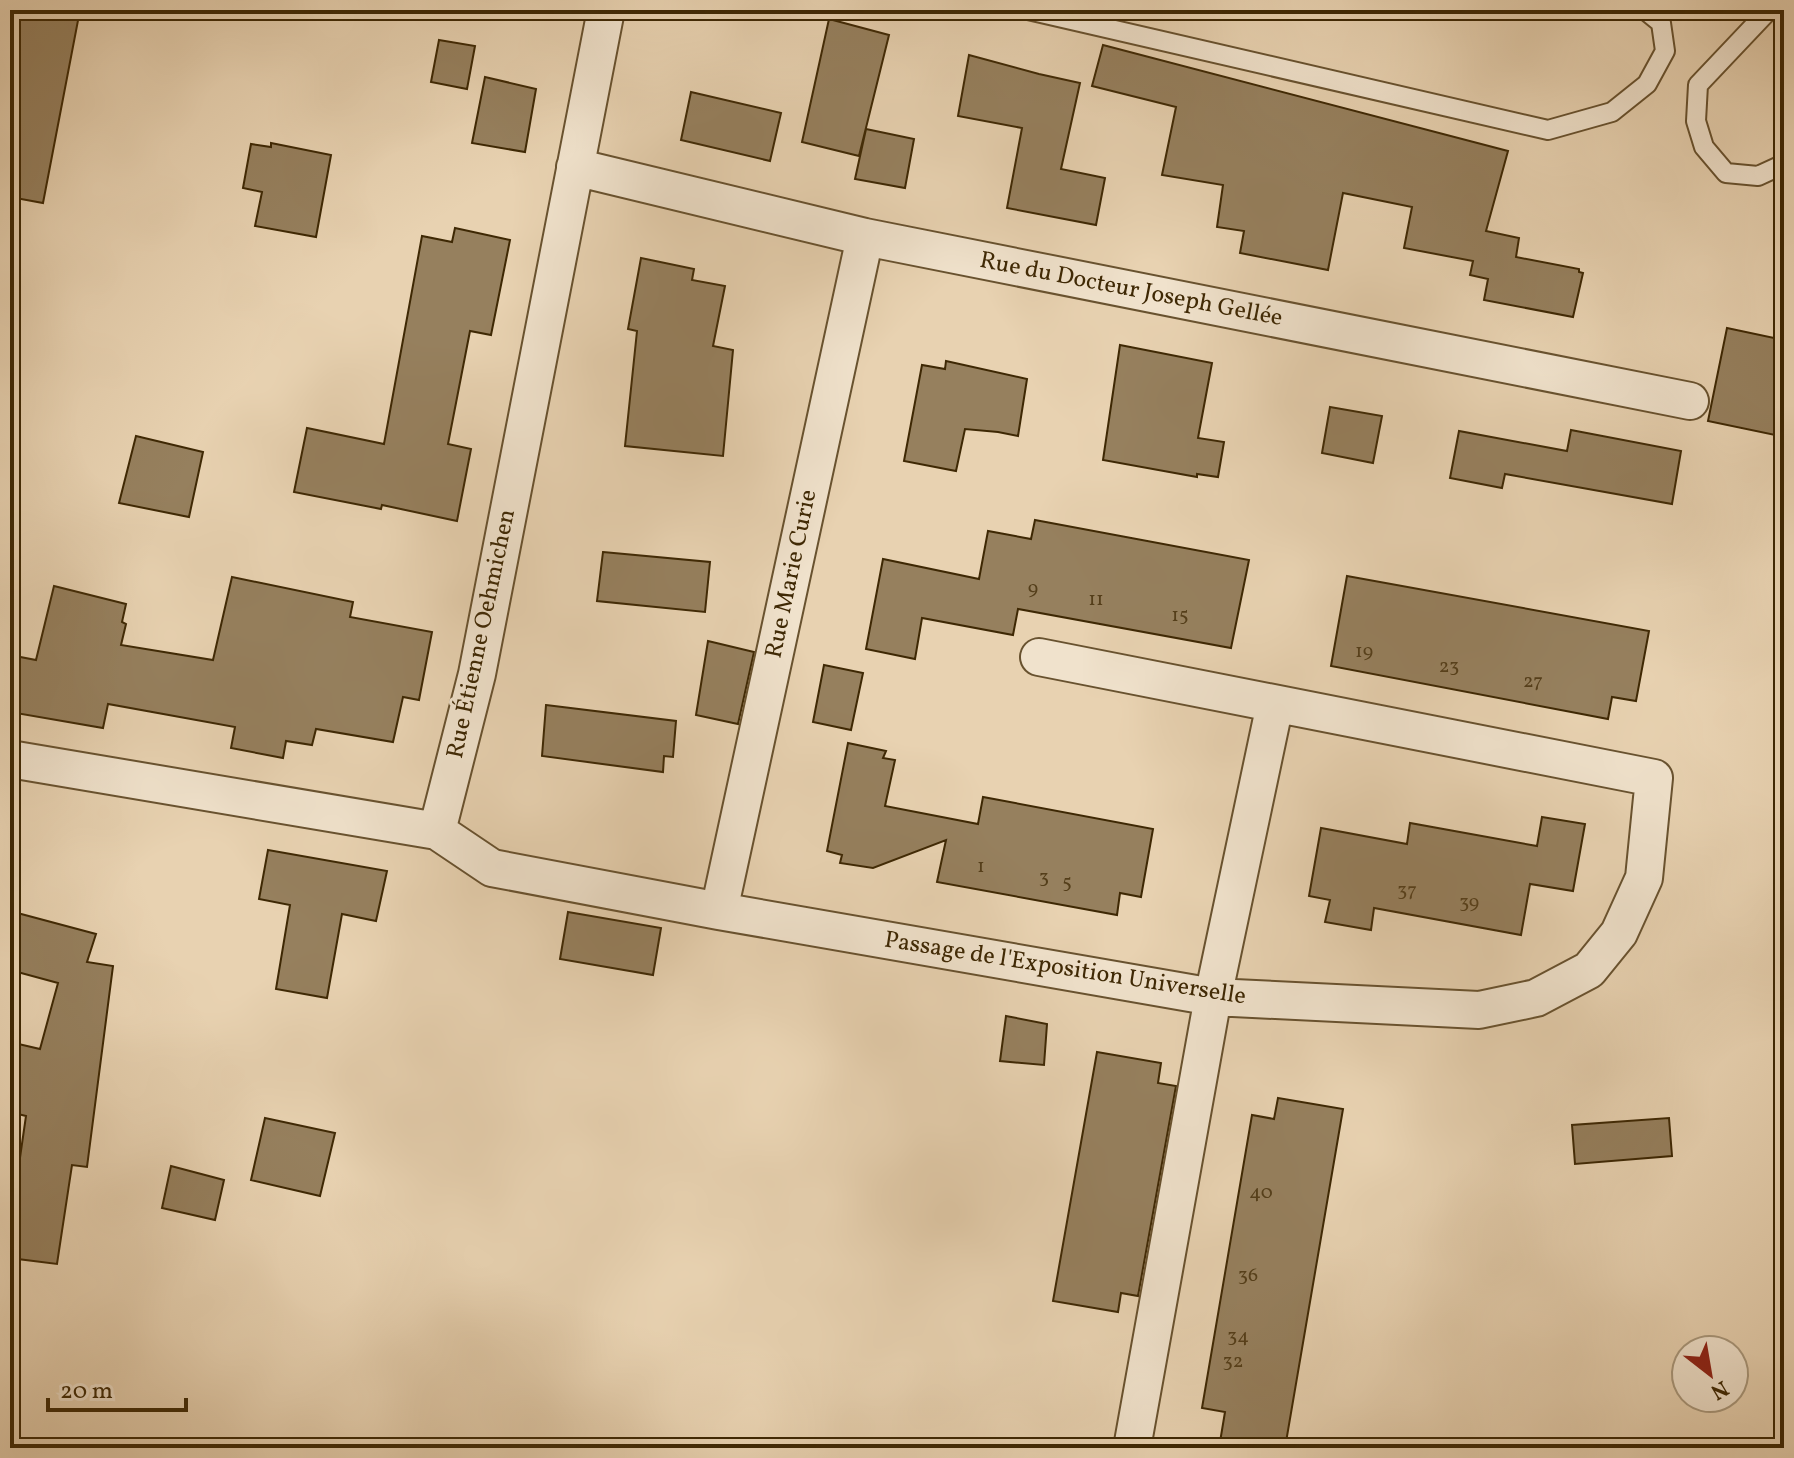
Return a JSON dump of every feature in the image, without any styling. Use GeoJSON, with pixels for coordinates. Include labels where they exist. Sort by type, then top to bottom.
{"type":"FeatureCollection","features":[{"type":"Feature","properties":{"kind":"street","name":"Rue Étienne Oehmichen"},"geometry":{"type":"LineString","coordinates":[[437,831],[477,674],[606,10]]}},
{"type":"Feature","properties":{"kind":"street","name":"Rue du Docteur Joseph Gellée"},"geometry":{"type":"LineString","coordinates":[[575,167],[865,237],[1690,401]]}},
{"type":"Feature","properties":{"kind":"street","name":"Rue Marie Curie"},"geometry":{"type":"LineString","coordinates":[[719,911],[865,237]]}},
{"type":"Feature","properties":{"kind":"street"},"geometry":{"type":"LineString","coordinates":[[1039,657],[1275,704],[1213,997],[1132,1448]]}},
{"type":"Feature","properties":{"kind":"street","name":"Passage de l'Exposition Universelle"},"geometry":{"type":"LineString","coordinates":[[437,831],[492,868],[1213,997],[1479,1010],[1536,998],[1589,970],[1619,933],[1644,878],[1654,778],[1275,704]]}},
{"type":"Feature","properties":{"kind":"street"},"geometry":{"type":"LineString","coordinates":[[10,759],[437,831]]}},
{"type":"Feature","properties":{"kind":"lane"},"geometry":{"type":"LineString","coordinates":[[1028,10],[1548,130],[1612,112],[1647,84],[1665,51],[1661,23],[1645,10]]}},
{"type":"Feature","properties":{"kind":"lane"},"geometry":{"type":"LineString","coordinates":[[1769,10],[1698,85],[1696,121],[1704,147],[1726,173],[1758,176],[1784,164]]}},
{"type":"Feature","properties":{"kind":"building"},"geometry":{"type":"Polygon","coordinates":[[[13,10],[80,10],[43,203],[10,197],[10,26],[13,10]]]}},
{"type":"Feature","properties":{"kind":"building"},"geometry":{"type":"Polygon","coordinates":[[[829,19],[889,35],[859,156],[802,142],[829,19]]]}},
{"type":"Feature","properties":{"kind":"building"},"geometry":{"type":"Polygon","coordinates":[[[439,40],[475,46],[467,89],[431,82],[439,40]]]}},
{"type":"Feature","properties":{"kind":"building"},"geometry":{"type":"Polygon","coordinates":[[[1103,45],[1508,151],[1486,231],[1519,238],[1516,257],[1579,269],[1583,273],[1573,317],[1484,300],[1488,279],[1470,275],[1473,261],[1404,248],[1412,207],[1343,193],[1328,270],[1240,253],[1244,231],[1217,227],[1223,185],[1162,175],[1176,107],[1092,86],[1103,45]]]}},
{"type":"Feature","properties":{"kind":"building"},"geometry":{"type":"Polygon","coordinates":[[[969,55],[1080,83],[1061,169],[1105,178],[1096,225],[1007,208],[1022,128],[958,116],[969,55]]]}},
{"type":"Feature","properties":{"kind":"building"},"geometry":{"type":"Polygon","coordinates":[[[485,77],[536,89],[525,152],[472,143],[485,77]]]}},
{"type":"Feature","properties":{"kind":"building"},"geometry":{"type":"Polygon","coordinates":[[[691,92],[781,113],[770,161],[681,140],[691,92]]]}},
{"type":"Feature","properties":{"kind":"building"},"geometry":{"type":"Polygon","coordinates":[[[866,129],[914,139],[905,188],[855,179],[866,129]]]}},
{"type":"Feature","properties":{"kind":"building"},"geometry":{"type":"Polygon","coordinates":[[[271,143],[331,155],[316,237],[255,226],[262,192],[243,188],[251,144],[271,147],[271,143]]]}},
{"type":"Feature","properties":{"kind":"building"},"geometry":{"type":"Polygon","coordinates":[[[455,228],[510,240],[491,335],[470,331],[448,444],[471,449],[457,521],[382,505],[381,509],[294,492],[307,428],[384,444],[422,236],[452,242],[455,228]]]}},
{"type":"Feature","properties":{"kind":"building"},"geometry":{"type":"Polygon","coordinates":[[[641,258],[694,269],[692,280],[725,286],[713,346],[733,350],[723,456],[625,446],[637,331],[628,329],[641,258]]]}},
{"type":"Feature","properties":{"kind":"building"},"geometry":{"type":"Polygon","coordinates":[[[1727,328],[1784,340],[1784,416],[1780,436],[1708,421],[1727,328]]]}},
{"type":"Feature","properties":{"kind":"building"},"geometry":{"type":"Polygon","coordinates":[[[1120,345],[1212,363],[1198,438],[1224,442],[1218,477],[1197,474],[1197,477],[1103,460],[1120,345]]]}},
{"type":"Feature","properties":{"kind":"building"},"geometry":{"type":"Polygon","coordinates":[[[946,361],[1027,379],[1018,436],[965,429],[956,471],[904,461],[922,365],[945,369],[946,361]]]}},
{"type":"Feature","properties":{"kind":"building"},"geometry":{"type":"Polygon","coordinates":[[[1330,407],[1382,416],[1373,463],[1322,453],[1330,407]]]}},
{"type":"Feature","properties":{"kind":"building"},"geometry":{"type":"Polygon","coordinates":[[[1571,430],[1681,451],[1672,504],[1505,474],[1502,488],[1450,478],[1459,431],[1567,451],[1571,430]]]}},
{"type":"Feature","properties":{"kind":"building"},"geometry":{"type":"Polygon","coordinates":[[[136,436],[203,452],[189,517],[119,503],[136,436]]]}},
{"type":"Feature","properties":{"kind":"building"},"geometry":{"type":"Polygon","coordinates":[[[1035,520],[1249,560],[1231,648],[1018,609],[1013,635],[922,618],[915,659],[866,649],[883,559],[979,579],[988,531],[1031,539],[1035,520]]]}},
{"type":"Feature","properties":{"kind":"building"},"geometry":{"type":"Polygon","coordinates":[[[603,552],[710,562],[705,612],[597,601],[603,552]]]}},
{"type":"Feature","properties":{"kind":"building"},"geometry":{"type":"Polygon","coordinates":[[[1347,576],[1649,631],[1636,701],[1612,697],[1608,719],[1331,666],[1347,576]]]}},
{"type":"Feature","properties":{"kind":"building"},"geometry":{"type":"Polygon","coordinates":[[[232,577],[353,602],[350,617],[432,632],[419,700],[403,697],[393,742],[316,729],[312,745],[286,741],[283,758],[231,748],[235,727],[108,704],[103,728],[10,712],[10,655],[36,660],[54,586],[126,604],[122,622],[126,624],[121,645],[213,660],[232,577]]]}},
{"type":"Feature","properties":{"kind":"building"},"geometry":{"type":"Polygon","coordinates":[[[708,641],[754,652],[738,724],[696,715],[708,641]]]}},
{"type":"Feature","properties":{"kind":"building"},"geometry":{"type":"Polygon","coordinates":[[[824,665],[863,673],[851,730],[813,722],[824,665]]]}},
{"type":"Feature","properties":{"kind":"building"},"geometry":{"type":"Polygon","coordinates":[[[546,705],[676,721],[673,757],[664,756],[663,772],[542,756],[546,705]]]}},
{"type":"Feature","properties":{"kind":"building"},"geometry":{"type":"Polygon","coordinates":[[[848,743],[886,751],[883,758],[895,760],[885,806],[978,824],[983,797],[1153,829],[1141,897],[1120,893],[1117,915],[937,882],[946,840],[873,868],[840,863],[842,855],[827,851],[848,743]]]}},
{"type":"Feature","properties":{"kind":"building"},"geometry":{"type":"Polygon","coordinates":[[[1542,817],[1585,824],[1573,891],[1530,884],[1521,935],[1374,908],[1371,930],[1325,922],[1330,900],[1309,896],[1321,828],[1407,844],[1410,823],[1537,846],[1542,817]]]}},
{"type":"Feature","properties":{"kind":"building"},"geometry":{"type":"Polygon","coordinates":[[[268,850],[387,871],[376,921],[342,914],[327,998],[276,989],[290,905],[259,899],[268,850]]]}},
{"type":"Feature","properties":{"kind":"building"},"geometry":{"type":"Polygon","coordinates":[[[10,911],[96,934],[87,962],[113,966],[87,1167],[72,1165],[57,1264],[10,1258],[10,1227],[26,1116],[10,1112],[10,1042],[40,1049],[58,983],[10,970],[10,911]]]}},
{"type":"Feature","properties":{"kind":"building"},"geometry":{"type":"Polygon","coordinates":[[[568,912],[661,928],[653,975],[560,959],[568,912]]]}},
{"type":"Feature","properties":{"kind":"building"},"geometry":{"type":"Polygon","coordinates":[[[1006,1016],[1047,1024],[1044,1065],[1000,1061],[1006,1016]]]}},
{"type":"Feature","properties":{"kind":"building"},"geometry":{"type":"Polygon","coordinates":[[[1097,1052],[1161,1063],[1158,1083],[1176,1086],[1138,1296],[1121,1293],[1118,1312],[1053,1301],[1097,1052]]]}},
{"type":"Feature","properties":{"kind":"building"},"geometry":{"type":"Polygon","coordinates":[[[1278,1098],[1343,1109],[1285,1448],[1219,1448],[1225,1412],[1202,1408],[1252,1115],[1274,1119],[1278,1098]]]}},
{"type":"Feature","properties":{"kind":"building"},"geometry":{"type":"Polygon","coordinates":[[[265,1118],[335,1133],[320,1196],[251,1180],[265,1118]]]}},
{"type":"Feature","properties":{"kind":"building"},"geometry":{"type":"Polygon","coordinates":[[[1669,1118],[1672,1156],[1575,1164],[1572,1125],[1669,1118]]]}},
{"type":"Feature","properties":{"kind":"building"},"geometry":{"type":"Polygon","coordinates":[[[171,1166],[224,1180],[215,1220],[162,1208],[171,1166]]]}}]}
